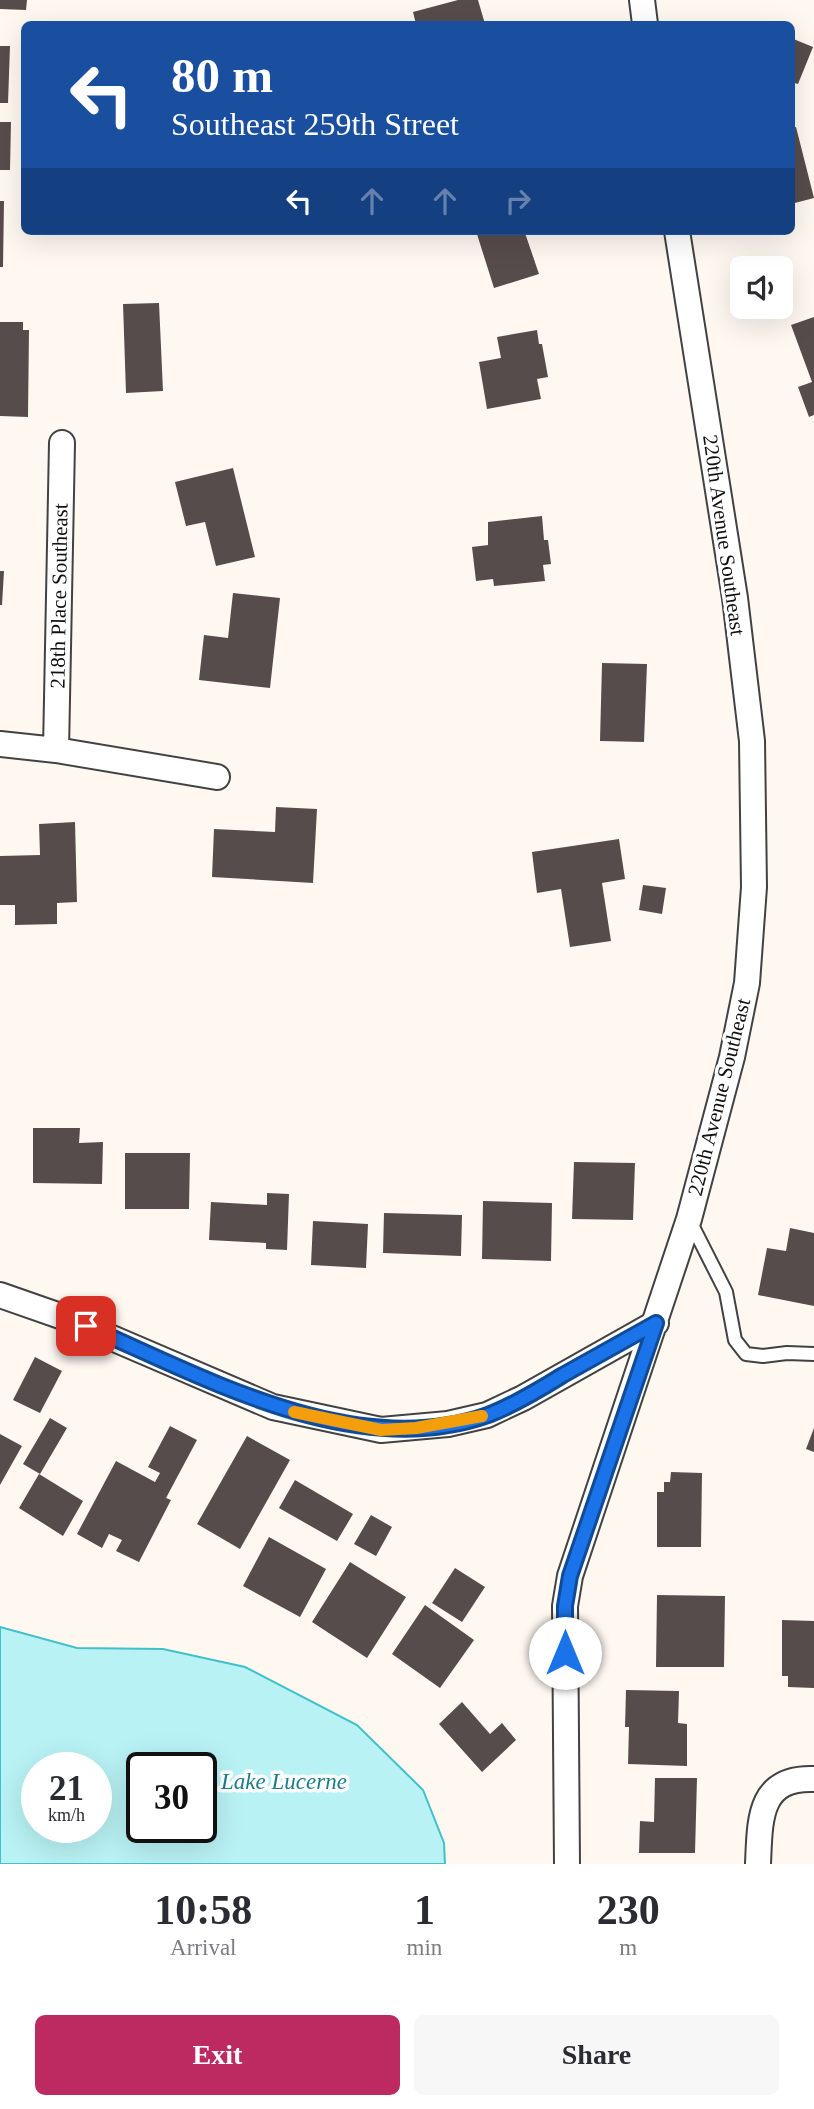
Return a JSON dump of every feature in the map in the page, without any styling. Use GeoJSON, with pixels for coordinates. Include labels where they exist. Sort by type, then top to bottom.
{"type":"FeatureCollection","features":[{"type":"Feature","properties":{"kind":"street"},"geometry":{"type":"LineString","coordinates":[[642,0],[645,21]]}},
{"type":"Feature","properties":{"kind":"street","name":"220th Avenue Southeast"},"geometry":{"type":"LineString","coordinates":[[567,1864],[565,1606],[570,1576],[689,1219],[732,1057],[747,983],[754,887],[752,741],[735,598],[678,235]]}},
{"type":"Feature","properties":{"kind":"street","name":"218th Place Southeast"},"geometry":{"type":"LineString","coordinates":[[56,750],[62,443]]}},
{"type":"Feature","properties":{"kind":"street"},"geometry":{"type":"LineString","coordinates":[[0,744],[56,750],[217,777]]}},
{"type":"Feature","properties":{"kind":"street"},"geometry":{"type":"LineString","coordinates":[[0,1295],[63,1317],[273,1407],[381,1430],[448,1424],[487,1415],[523,1398],[656,1323]]}},
{"type":"Feature","properties":{"kind":"street"},"geometry":{"type":"LineString","coordinates":[[758,1864],[760,1825],[775,1788],[790,1780],[814,1779]]}},
{"type":"Feature","properties":{"kind":"lane"},"geometry":{"type":"LineString","coordinates":[[689,1219],[726,1292],[735,1340],[746,1354],[814,1354]]}},
{"type":"Feature","properties":{"kind":"water","name":"Lake Lucerne"},"geometry":{"type":"Polygon","coordinates":[[[0,1627],[77,1648],[163,1649],[245,1667],[357,1725],[423,1790],[444,1843],[445,1864],[0,1864],[0,1627]]]}},
{"type":"Feature","properties":{"kind":"building"},"geometry":{"type":"Polygon","coordinates":[[[0,0],[27,0],[26,10],[0,9],[0,0]]]}},
{"type":"Feature","properties":{"kind":"building"},"geometry":{"type":"Polygon","coordinates":[[[458,0],[478,0],[484,21],[415,21],[413,12],[458,0]]]}},
{"type":"Feature","properties":{"kind":"building"},"geometry":{"type":"Polygon","coordinates":[[[795,40],[813,47],[798,84],[795,83],[795,40]]]}},
{"type":"Feature","properties":{"kind":"building"},"geometry":{"type":"Polygon","coordinates":[[[0,46],[10,46],[8,103],[0,103],[0,46]]]}},
{"type":"Feature","properties":{"kind":"building"},"geometry":{"type":"Polygon","coordinates":[[[0,122],[11,122],[10,170],[0,170],[0,122]]]}},
{"type":"Feature","properties":{"kind":"building"},"geometry":{"type":"Polygon","coordinates":[[[795,127],[814,198],[795,203],[795,127]]]}},
{"type":"Feature","properties":{"kind":"building"},"geometry":{"type":"Polygon","coordinates":[[[0,201],[4,201],[3,267],[0,267],[0,201]]]}},
{"type":"Feature","properties":{"kind":"building"},"geometry":{"type":"Polygon","coordinates":[[[477,235],[526,235],[539,274],[494,288],[477,235]]]}},
{"type":"Feature","properties":{"kind":"building"},"geometry":{"type":"Polygon","coordinates":[[[159,303],[163,391],[126,393],[123,304],[159,303]]]}},
{"type":"Feature","properties":{"kind":"building"},"geometry":{"type":"Polygon","coordinates":[[[814,317],[814,415],[809,417],[798,387],[812,382],[791,325],[814,317]]]}},
{"type":"Feature","properties":{"kind":"building"},"geometry":{"type":"Polygon","coordinates":[[[0,322],[23,322],[23,330],[29,330],[28,417],[0,416],[0,322]]]}},
{"type":"Feature","properties":{"kind":"building"},"geometry":{"type":"Polygon","coordinates":[[[537,330],[548,377],[537,379],[541,399],[487,409],[479,362],[501,358],[497,337],[537,330]]]}},
{"type":"Feature","properties":{"kind":"building"},"geometry":{"type":"Polygon","coordinates":[[[233,468],[255,557],[216,566],[205,522],[186,526],[175,482],[233,468]]]}},
{"type":"Feature","properties":{"kind":"building"},"geometry":{"type":"Polygon","coordinates":[[[542,516],[544,540],[548,540],[551,564],[543,565],[545,581],[494,586],[493,579],[476,581],[472,547],[488,545],[488,522],[542,516]]]}},
{"type":"Feature","properties":{"kind":"building"},"geometry":{"type":"Polygon","coordinates":[[[0,571],[4,571],[2,605],[0,605],[0,571]]]}},
{"type":"Feature","properties":{"kind":"building"},"geometry":{"type":"Polygon","coordinates":[[[233,593],[280,598],[270,688],[199,680],[204,635],[228,638],[233,593]]]}},
{"type":"Feature","properties":{"kind":"building"},"geometry":{"type":"Polygon","coordinates":[[[602,663],[647,664],[644,742],[600,741],[602,663]]]}},
{"type":"Feature","properties":{"kind":"building"},"geometry":{"type":"Polygon","coordinates":[[[276,807],[317,809],[313,883],[212,877],[214,829],[275,832],[276,807]]]}},
{"type":"Feature","properties":{"kind":"building"},"geometry":{"type":"Polygon","coordinates":[[[75,822],[77,902],[57,903],[57,924],[15,925],[15,905],[0,905],[0,856],[40,855],[39,824],[75,822]]]}},
{"type":"Feature","properties":{"kind":"building"},"geometry":{"type":"Polygon","coordinates":[[[619,839],[625,879],[602,883],[611,941],[570,947],[561,889],[537,893],[532,852],[619,839]]]}},
{"type":"Feature","properties":{"kind":"building"},"geometry":{"type":"Polygon","coordinates":[[[643,885],[666,888],[662,914],[639,910],[643,885]]]}},
{"type":"Feature","properties":{"kind":"building"},"geometry":{"type":"Polygon","coordinates":[[[33,1128],[80,1128],[79,1143],[103,1142],[102,1184],[33,1183],[33,1128]]]}},
{"type":"Feature","properties":{"kind":"building"},"geometry":{"type":"Polygon","coordinates":[[[125,1153],[190,1153],[189,1209],[125,1209],[125,1153]]]}},
{"type":"Feature","properties":{"kind":"building"},"geometry":{"type":"Polygon","coordinates":[[[574,1162],[635,1163],[633,1220],[572,1219],[574,1162]]]}},
{"type":"Feature","properties":{"kind":"building"},"geometry":{"type":"Polygon","coordinates":[[[267,1193],[289,1194],[287,1250],[266,1249],[266,1243],[209,1240],[211,1202],[267,1205],[267,1193]]]}},
{"type":"Feature","properties":{"kind":"building"},"geometry":{"type":"Polygon","coordinates":[[[483,1201],[552,1203],[551,1261],[482,1259],[483,1201]]]}},
{"type":"Feature","properties":{"kind":"building"},"geometry":{"type":"Polygon","coordinates":[[[384,1213],[462,1215],[461,1256],[383,1253],[384,1213]]]}},
{"type":"Feature","properties":{"kind":"building"},"geometry":{"type":"Polygon","coordinates":[[[313,1221],[368,1224],[366,1268],[311,1265],[313,1221]]]}},
{"type":"Feature","properties":{"kind":"building"},"geometry":{"type":"Polygon","coordinates":[[[790,1228],[814,1233],[814,1306],[758,1295],[767,1248],[786,1251],[790,1228]]]}},
{"type":"Feature","properties":{"kind":"building"},"geometry":{"type":"Polygon","coordinates":[[[35,1357],[62,1371],[40,1413],[13,1400],[35,1357]]]}},
{"type":"Feature","properties":{"kind":"building"},"geometry":{"type":"Polygon","coordinates":[[[50,1418],[67,1428],[40,1474],[23,1464],[50,1418]]]}},
{"type":"Feature","properties":{"kind":"building"},"geometry":{"type":"Polygon","coordinates":[[[170,1426],[197,1440],[166,1498],[171,1500],[139,1562],[116,1551],[122,1540],[109,1534],[102,1548],[77,1534],[116,1461],[155,1482],[160,1473],[148,1467],[170,1426]]]}},
{"type":"Feature","properties":{"kind":"building"},"geometry":{"type":"Polygon","coordinates":[[[814,1428],[814,1452],[806,1449],[814,1428]]]}},
{"type":"Feature","properties":{"kind":"building"},"geometry":{"type":"Polygon","coordinates":[[[0,1434],[22,1446],[0,1485],[0,1434]]]}},
{"type":"Feature","properties":{"kind":"building"},"geometry":{"type":"Polygon","coordinates":[[[247,1436],[290,1460],[240,1549],[197,1524],[247,1436]]]}},
{"type":"Feature","properties":{"kind":"building"},"geometry":{"type":"Polygon","coordinates":[[[671,1472],[702,1473],[701,1547],[657,1547],[657,1492],[664,1492],[664,1482],[670,1482],[671,1472]]]}},
{"type":"Feature","properties":{"kind":"building"},"geometry":{"type":"Polygon","coordinates":[[[39,1474],[83,1501],[63,1536],[19,1508],[39,1474]]]}},
{"type":"Feature","properties":{"kind":"building"},"geometry":{"type":"Polygon","coordinates":[[[295,1480],[353,1514],[337,1541],[279,1508],[295,1480]]]}},
{"type":"Feature","properties":{"kind":"building"},"geometry":{"type":"Polygon","coordinates":[[[371,1515],[392,1527],[376,1556],[354,1544],[371,1515]]]}},
{"type":"Feature","properties":{"kind":"building"},"geometry":{"type":"Polygon","coordinates":[[[269,1537],[326,1569],[300,1617],[243,1586],[269,1537]]]}},
{"type":"Feature","properties":{"kind":"building"},"geometry":{"type":"Polygon","coordinates":[[[350,1562],[406,1597],[367,1658],[312,1622],[350,1562]]]}},
{"type":"Feature","properties":{"kind":"building"},"geometry":{"type":"Polygon","coordinates":[[[455,1568],[485,1587],[462,1622],[432,1603],[455,1568]]]}},
{"type":"Feature","properties":{"kind":"building"},"geometry":{"type":"Polygon","coordinates":[[[657,1595],[725,1596],[724,1667],[656,1667],[657,1595]]]}},
{"type":"Feature","properties":{"kind":"building"},"geometry":{"type":"Polygon","coordinates":[[[425,1605],[474,1640],[440,1688],[392,1654],[425,1605]]]}},
{"type":"Feature","properties":{"kind":"building"},"geometry":{"type":"Polygon","coordinates":[[[782,1620],[814,1621],[814,1688],[788,1687],[788,1676],[782,1676],[782,1620]]]}},
{"type":"Feature","properties":{"kind":"building"},"geometry":{"type":"Polygon","coordinates":[[[626,1690],[679,1691],[678,1723],[687,1724],[687,1766],[628,1764],[626,1690]]]}},
{"type":"Feature","properties":{"kind":"building"},"geometry":{"type":"Polygon","coordinates":[[[462,1702],[490,1734],[502,1723],[516,1740],[482,1772],[439,1724],[462,1702]]]}},
{"type":"Feature","properties":{"kind":"building"},"geometry":{"type":"Polygon","coordinates":[[[655,1778],[697,1778],[695,1853],[639,1853],[640,1821],[654,1822],[655,1778]]]}},
{"type":"Feature","properties":{"kind":"slow traffic"},"geometry":{"type":"LineString","coordinates":[[294,1412],[381,1430],[448,1424],[482,1416]]}},
{"type":"Feature","properties":{"kind":"route"},"geometry":{"type":"LineString","coordinates":[[86,1326],[273,1407],[381,1430],[448,1424],[487,1415],[523,1398],[656,1323],[570,1576],[565,1606],[565,1653]]}}]}
